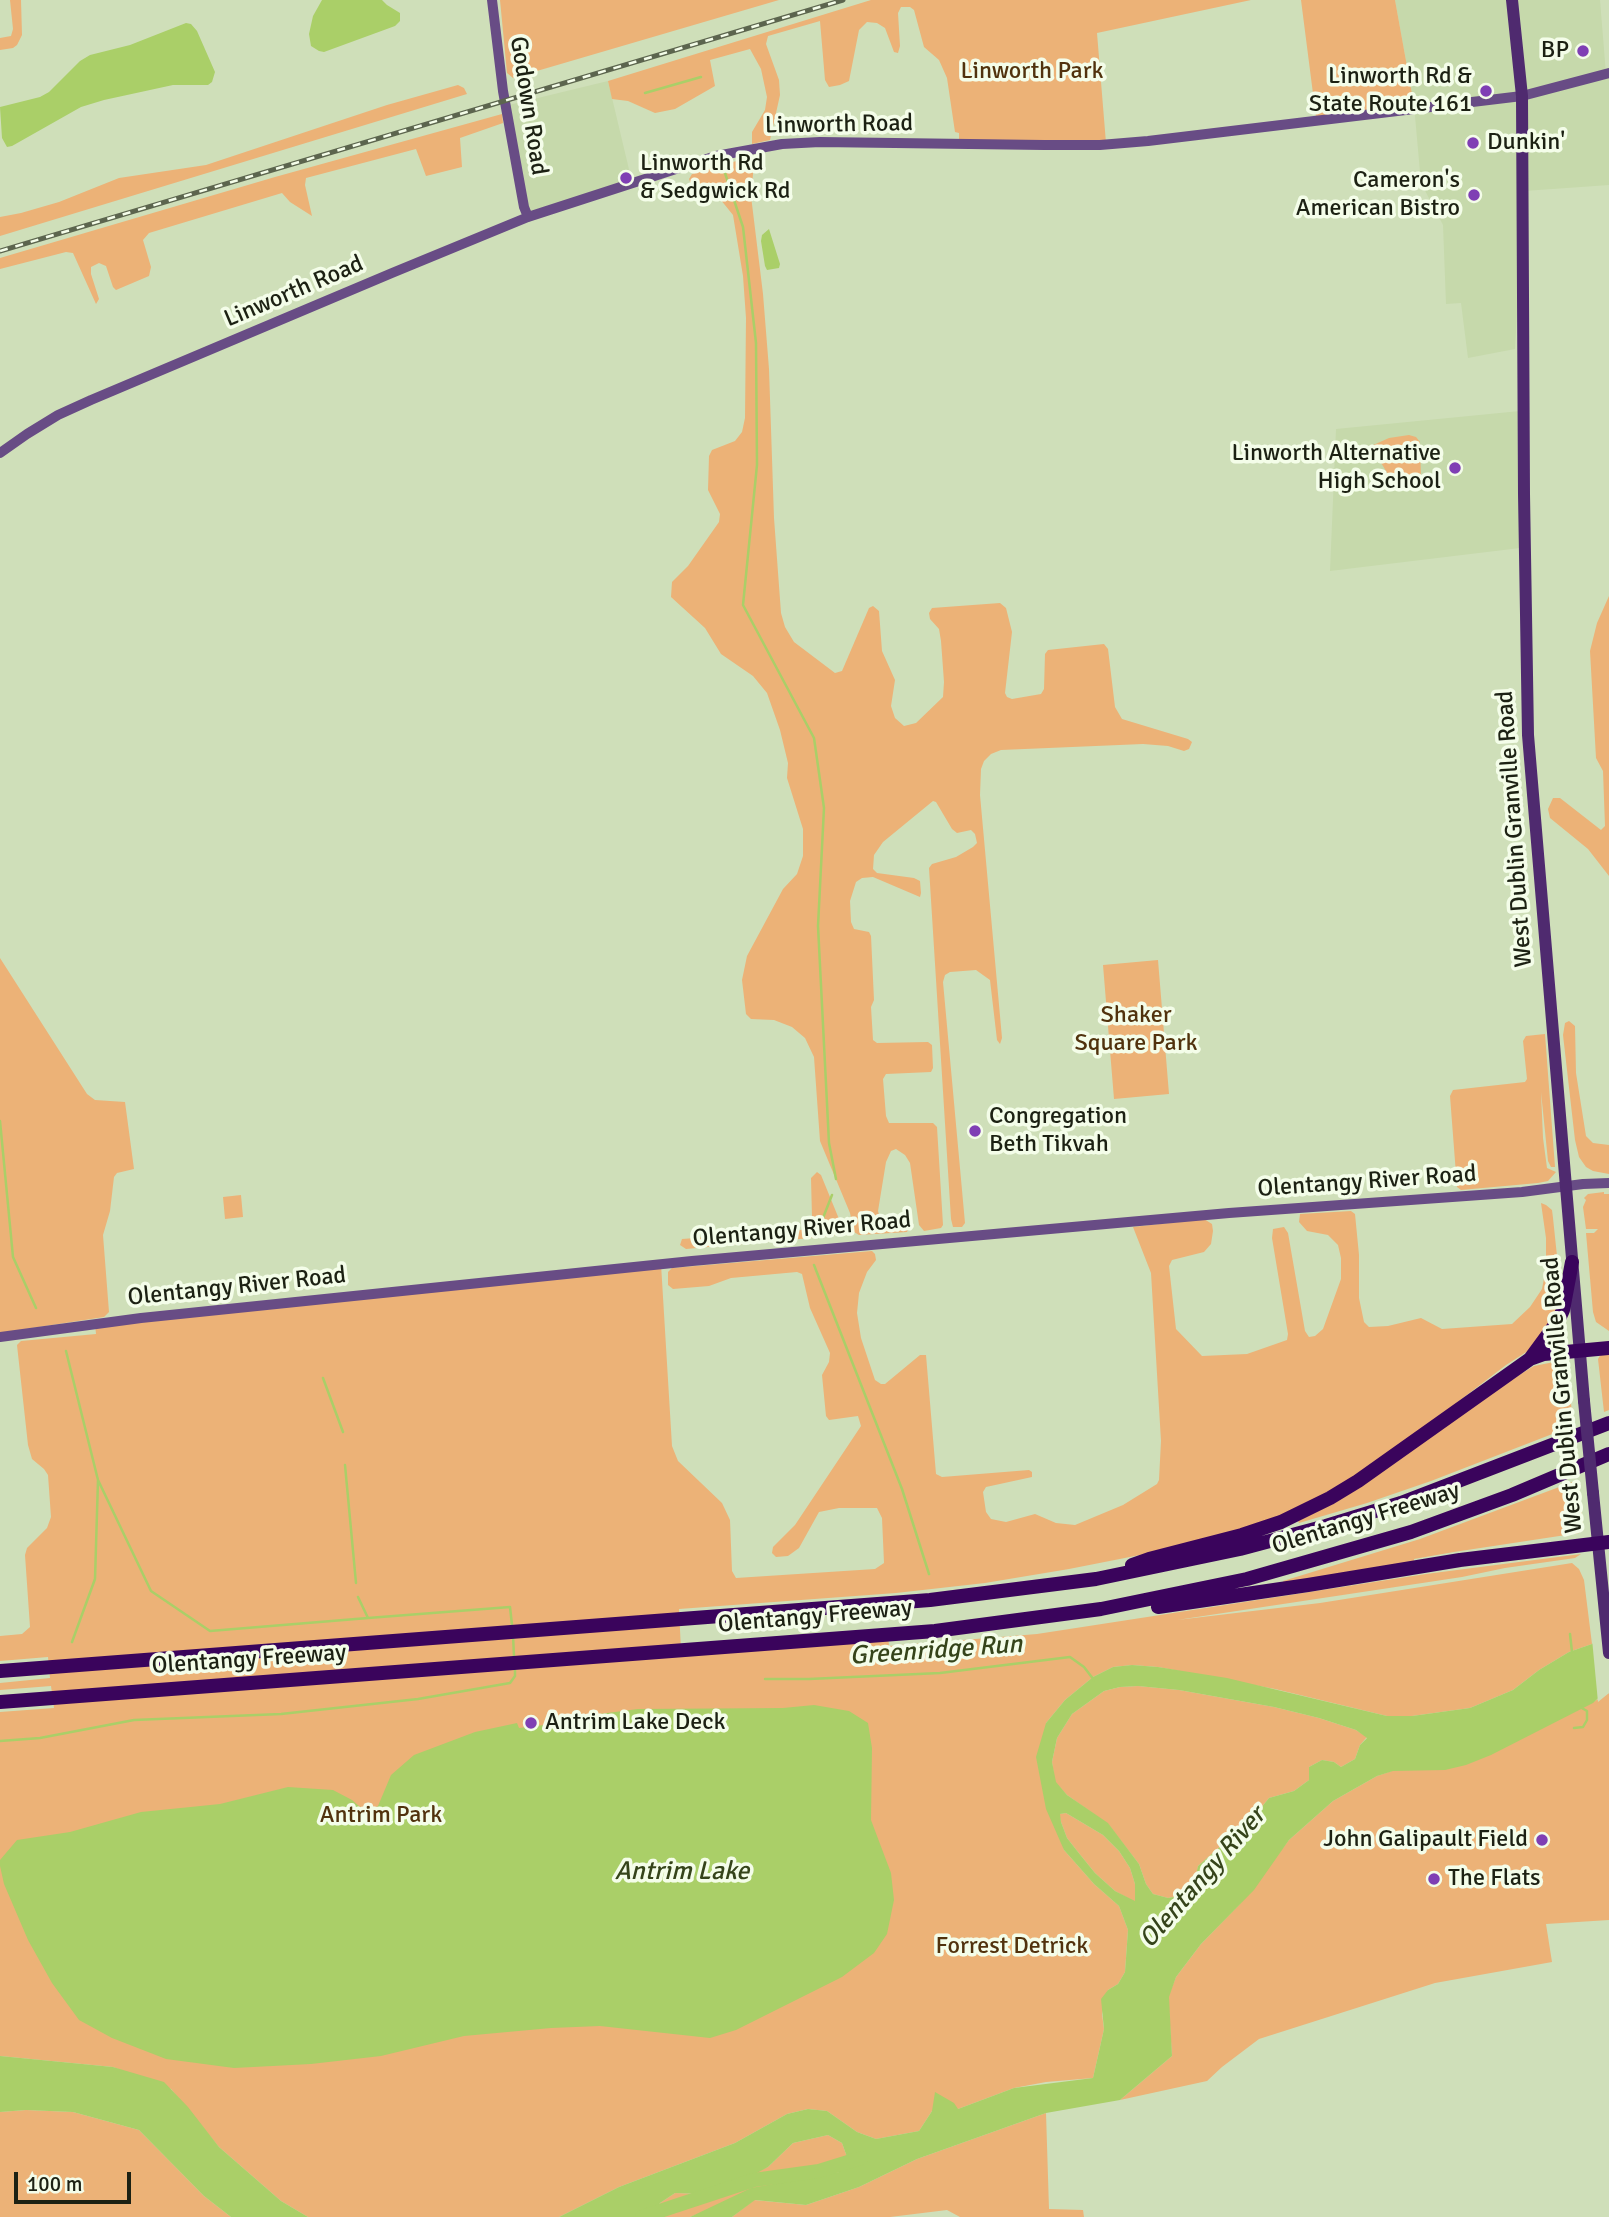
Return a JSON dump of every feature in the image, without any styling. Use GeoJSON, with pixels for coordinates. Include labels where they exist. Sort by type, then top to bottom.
{"type":"FeatureCollection","features":[{"type":"Feature","properties":{"kind":"highway"},"geometry":{"type":"LineString","coordinates":[[1096,1579],[1149,1559],[1281,1522],[1331,1498],[1358,1481],[1530,1359],[1552,1331],[1563,1310],[1572,1262]]}},
{"type":"Feature","properties":{"kind":"highway"},"geometry":{"type":"LineString","coordinates":[[1530,1359],[1609,1348]]}},
{"type":"Feature","properties":{"kind":"highway","name":"Olentangy Freeway"},"geometry":{"type":"LineString","coordinates":[[0,1671],[930,1600],[1096,1579],[1226,1552],[1326,1526],[1401,1503],[1609,1423]]}},
{"type":"Feature","properties":{"kind":"highway","name":"Olentangy Freeway"},"geometry":{"type":"LineString","coordinates":[[0,1702],[935,1631],[1101,1609],[1247,1579],[1398,1536],[1512,1495],[1609,1454]]}},
{"type":"Feature","properties":{"kind":"highway"},"geometry":{"type":"LineString","coordinates":[[1101,1609],[1160,1607],[1460,1560],[1604,1543]]}},
{"type":"Feature","properties":{"kind":"main road","name":"Godown Road"},"geometry":{"type":"LineString","coordinates":[[492,0],[504,96],[528,218]]}},
{"type":"Feature","properties":{"kind":"main road","name":"West Dublin Granville Road"},"geometry":{"type":"LineString","coordinates":[[1512,0],[1522,96],[1525,678],[1531,785],[1584,1401],[1593,1493],[1604,1543],[1609,1653]]}},
{"type":"Feature","properties":{"kind":"main road","name":"Linworth Road"},"geometry":{"type":"LineString","coordinates":[[0,453],[37,428],[91,400],[528,218],[716,156],[782,144],[1106,145],[1522,96],[1609,73]]}},
{"type":"Feature","properties":{"kind":"main road","name":"Olentangy River Road"},"geometry":{"type":"LineString","coordinates":[[0,1337],[141,1318],[705,1259],[1609,1183]]}},
{"type":"Feature","properties":{"kind":"shaded area"},"geometry":{"type":"Polygon","coordinates":[[[1395,0],[1600,0],[1606,74],[1609,74],[1609,185],[1524,191],[1515,349],[1468,358],[1461,303],[1446,304],[1443,225],[1421,183],[1414,105],[1395,0]]]}},
{"type":"Feature","properties":{"kind":"shaded area"},"geometry":{"type":"Polygon","coordinates":[[[608,81],[632,182],[529,218],[502,114],[509,105],[608,81]]]}},
{"type":"Feature","properties":{"kind":"shaded area"},"geometry":{"type":"Polygon","coordinates":[[[1520,411],[1520,548],[1330,571],[1336,429],[1520,411]]]}},
{"type":"Feature","properties":{"kind":"green space"},"geometry":{"type":"Polygon","coordinates":[[[10,0],[21,0],[22,35],[13,48],[0,50],[0,38],[11,36],[13,29],[10,0]]]}},
{"type":"Feature","properties":{"kind":"green space"},"geometry":{"type":"Polygon","coordinates":[[[500,0],[779,0],[513,78],[507,73],[500,0]]]}},
{"type":"Feature","properties":{"kind":"green space","name":"Linworth Park"},"geometry":{"type":"Polygon","coordinates":[[[871,0],[1251,0],[1097,33],[1106,143],[959,141],[959,133],[955,132],[947,78],[939,60],[924,47],[914,10],[910,7],[901,7],[898,13],[898,53],[894,52],[885,28],[877,23],[867,22],[859,30],[849,81],[840,85],[829,87],[825,80],[820,21],[768,36],[766,44],[779,80],[780,95],[770,140],[752,144],[752,132],[765,110],[767,97],[761,69],[750,49],[710,60],[715,86],[675,109],[655,113],[628,101],[612,99],[608,81],[871,0]]]}},
{"type":"Feature","properties":{"kind":"green space"},"geometry":{"type":"Polygon","coordinates":[[[1301,0],[1395,0],[1414,105],[1316,117],[1301,0]]]}},
{"type":"Feature","properties":{"kind":"green space"},"geometry":{"type":"Polygon","coordinates":[[[458,85],[464,88],[467,94],[0,236],[0,217],[59,202],[119,178],[206,165],[387,105],[458,85]]]}},
{"type":"Feature","properties":{"kind":"green space"},"geometry":{"type":"Polygon","coordinates":[[[502,114],[503,123],[460,138],[462,167],[426,176],[416,149],[306,178],[312,216],[290,202],[282,193],[149,233],[143,240],[151,267],[149,276],[116,290],[106,266],[99,263],[91,267],[99,299],[96,304],[73,253],[66,252],[0,269],[0,258],[502,114]]]}},
{"type":"Feature","properties":{"kind":"green space"},"geometry":{"type":"Polygon","coordinates":[[[750,157],[754,163],[751,196],[769,369],[774,518],[781,613],[794,642],[835,673],[842,671],[869,608],[873,606],[879,611],[882,651],[895,680],[891,706],[895,718],[904,726],[916,723],[943,697],[941,641],[939,629],[930,619],[932,608],[1000,603],[1006,608],[1012,632],[1005,693],[1007,697],[1012,699],[1041,694],[1044,689],[1045,654],[1048,650],[1104,644],[1108,649],[1115,707],[1122,719],[1192,742],[1189,749],[1184,751],[1168,746],[1143,744],[1001,750],[984,761],[980,795],[1002,1038],[1000,1044],[997,1040],[990,980],[976,970],[950,972],[945,975],[943,982],[965,1223],[962,1227],[953,1227],[951,1219],[929,868],[932,864],[956,857],[973,847],[977,843],[971,830],[957,833],[933,801],[883,842],[874,855],[873,869],[877,873],[920,881],[920,897],[873,877],[862,878],[856,882],[850,901],[854,929],[869,932],[871,936],[873,1040],[877,1043],[928,1042],[932,1045],[931,1072],[886,1074],[883,1079],[889,1123],[933,1123],[937,1127],[943,1225],[941,1228],[924,1231],[919,1225],[910,1163],[905,1155],[896,1149],[891,1151],[886,1162],[878,1211],[885,1223],[905,1224],[909,1227],[907,1232],[859,1235],[854,1232],[850,1213],[820,1141],[814,1057],[805,1038],[792,1027],[774,1020],[751,1019],[746,1014],[742,980],[747,956],[783,889],[797,874],[803,856],[803,829],[787,778],[788,763],[780,730],[767,693],[753,676],[721,654],[705,628],[671,597],[672,582],[688,566],[719,522],[720,514],[708,490],[709,456],[712,450],[735,441],[742,432],[745,418],[746,318],[743,276],[733,215],[712,189],[691,184],[689,179],[692,174],[750,157]]]}},
{"type":"Feature","properties":{"kind":"green space"},"geometry":{"type":"Polygon","coordinates":[[[1409,435],[1420,442],[1421,478],[1395,486],[1371,446],[1389,438],[1409,435]]]}},
{"type":"Feature","properties":{"kind":"green space"},"geometry":{"type":"Polygon","coordinates":[[[1609,596],[1609,876],[1588,849],[1550,818],[1548,809],[1553,798],[1560,798],[1601,830],[1605,826],[1603,771],[1596,758],[1590,651],[1597,623],[1609,596]]]}},
{"type":"Feature","properties":{"kind":"green space"},"geometry":{"type":"Polygon","coordinates":[[[0,958],[87,1094],[95,1100],[125,1102],[134,1169],[117,1173],[114,1177],[110,1211],[103,1235],[109,1312],[104,1317],[0,1333],[0,958]]]}},
{"type":"Feature","properties":{"kind":"green space","name":"Shaker Square Park"},"geometry":{"type":"Polygon","coordinates":[[[1158,960],[1169,1094],[1114,1099],[1103,965],[1158,960]]]}},
{"type":"Feature","properties":{"kind":"green space"},"geometry":{"type":"Polygon","coordinates":[[[1569,1021],[1575,1026],[1576,1073],[1586,1136],[1593,1143],[1609,1145],[1609,1174],[1593,1171],[1586,1167],[1579,1157],[1563,1035],[1565,1023],[1569,1021]]]}},
{"type":"Feature","properties":{"kind":"green space"},"geometry":{"type":"Polygon","coordinates":[[[1545,1034],[1555,1167],[1551,1167],[1548,1161],[1541,1092],[1543,1138],[1547,1168],[1556,1172],[1548,1181],[1538,1183],[1461,1190],[1457,1187],[1450,1096],[1453,1090],[1525,1082],[1527,1079],[1523,1041],[1526,1036],[1545,1034]]]}},
{"type":"Feature","properties":{"kind":"green space"},"geometry":{"type":"Polygon","coordinates":[[[817,1172],[821,1175],[839,1219],[840,1226],[834,1236],[686,1249],[680,1245],[682,1239],[801,1230],[809,1225],[812,1217],[811,1178],[817,1172]]]}},
{"type":"Feature","properties":{"kind":"green space"},"geometry":{"type":"Polygon","coordinates":[[[1588,1194],[1609,1194],[1609,1331],[1596,1322],[1593,1312],[1586,1233],[1594,1233],[1598,1229],[1586,1229],[1583,1207],[1586,1200],[1584,1198],[1588,1194]]]}},
{"type":"Feature","properties":{"kind":"green space"},"geometry":{"type":"Polygon","coordinates":[[[241,1195],[243,1217],[225,1219],[223,1197],[241,1195]]]}},
{"type":"Feature","properties":{"kind":"green space","name":"Antrim Park"},"geometry":{"type":"Polygon","coordinates":[[[1541,1203],[1552,1210],[1561,1294],[1556,1315],[1531,1349],[1354,1479],[1285,1515],[1240,1530],[1140,1555],[985,1583],[896,1593],[679,1609],[681,1650],[888,1634],[889,1646],[1037,1634],[1426,1574],[1581,1554],[1575,1558],[1462,1577],[1177,1620],[1320,1603],[1572,1563],[1579,1569],[1584,1580],[1592,1644],[1569,1652],[1513,1690],[1470,1708],[1412,1716],[1387,1716],[1275,1689],[1158,1667],[1132,1665],[1113,1667],[1093,1677],[1065,1700],[1046,1723],[1064,1850],[1094,1884],[1119,1906],[1128,1930],[1125,1972],[1118,1984],[1108,1990],[1102,2014],[1104,2029],[1093,2078],[1014,2088],[958,2109],[932,2111],[919,2131],[876,2139],[857,2132],[827,2111],[808,2109],[787,2114],[735,2143],[619,2187],[559,2217],[308,2217],[281,2201],[219,2147],[171,2089],[113,2067],[0,2056],[0,1712],[54,1708],[51,1686],[0,1690],[0,1683],[50,1678],[48,1657],[0,1661],[0,1636],[22,1634],[30,1627],[25,1555],[27,1548],[47,1528],[51,1517],[48,1475],[32,1459],[28,1445],[17,1345],[21,1341],[96,1334],[95,1324],[661,1264],[672,1446],[678,1461],[722,1503],[730,1520],[732,1571],[736,1578],[875,1569],[884,1563],[882,1518],[877,1508],[839,1508],[819,1512],[799,1548],[788,1556],[776,1557],[772,1553],[773,1547],[795,1525],[861,1426],[858,1416],[829,1420],[826,1416],[822,1375],[829,1362],[830,1353],[810,1308],[802,1274],[797,1272],[731,1278],[709,1286],[673,1289],[668,1285],[668,1272],[672,1268],[872,1251],[876,1260],[867,1272],[859,1293],[857,1313],[861,1338],[875,1380],[881,1384],[885,1384],[920,1355],[926,1355],[936,1474],[942,1477],[1029,1470],[1032,1477],[986,1487],[983,1492],[986,1512],[991,1519],[1006,1522],[1035,1514],[1056,1523],[1075,1525],[1123,1505],[1157,1484],[1159,1480],[1161,1441],[1151,1273],[1133,1227],[1204,1219],[1212,1224],[1211,1244],[1204,1252],[1172,1260],[1169,1266],[1176,1329],[1202,1356],[1247,1354],[1287,1340],[1272,1238],[1273,1229],[1284,1227],[1288,1233],[1305,1331],[1309,1337],[1315,1336],[1323,1329],[1341,1279],[1341,1258],[1338,1245],[1328,1235],[1307,1231],[1299,1222],[1300,1214],[1351,1211],[1355,1214],[1359,1298],[1364,1322],[1369,1327],[1388,1326],[1421,1318],[1442,1329],[1512,1324],[1530,1307],[1542,1289],[1546,1268],[1546,1238],[1541,1203]]]}},
{"type":"Feature","properties":{"kind":"green space"},"geometry":{"type":"Polygon","coordinates":[[[1609,1353],[1609,1410],[1604,1412],[1598,1359],[1601,1354],[1609,1353]]]}},
{"type":"Feature","properties":{"kind":"green space"},"geometry":{"type":"Polygon","coordinates":[[[1564,1362],[1568,1369],[1573,1426],[1431,1481],[1299,1523],[1297,1519],[1524,1372],[1534,1366],[1564,1362]]]}},
{"type":"Feature","properties":{"kind":"green space"},"geometry":{"type":"Polygon","coordinates":[[[1578,1480],[1583,1526],[1579,1533],[1414,1559],[1414,1562],[1284,1585],[1283,1581],[1420,1539],[1578,1480]]]}},
{"type":"Feature","properties":{"kind":"green space"},"geometry":{"type":"Polygon","coordinates":[[[1138,1686],[1179,1690],[1274,1707],[1319,1718],[1356,1730],[1367,1737],[1360,1745],[1355,1759],[1341,1767],[1334,1762],[1322,1760],[1309,1767],[1309,1780],[1294,1791],[1269,1798],[1251,1820],[1198,1866],[1195,1884],[1184,1895],[1168,1898],[1153,1894],[1146,1884],[1139,1864],[1108,1824],[1067,1795],[1055,1782],[1052,1762],[1057,1738],[1072,1714],[1104,1691],[1138,1686]]]}},
{"type":"Feature","properties":{"kind":"green space","name":"The Flats"},"geometry":{"type":"Polygon","coordinates":[[[1609,1693],[1609,1920],[1546,1924],[1552,1962],[1435,1983],[1259,2039],[1207,2081],[1120,2100],[1172,2056],[1168,1997],[1176,1977],[1201,1944],[1239,1905],[1289,1840],[1333,1801],[1377,1776],[1593,1702],[1609,1693]]]}},
{"type":"Feature","properties":{"kind":"green space","name":"Forrest Detrick"},"geometry":{"type":"Polygon","coordinates":[[[1066,1813],[1103,1835],[1119,1851],[1130,1868],[1135,1884],[1135,1902],[1115,1891],[1095,1873],[1067,1838],[1059,1814],[1066,1813]]]}},
{"type":"Feature","properties":{"kind":"green space"},"geometry":{"type":"Polygon","coordinates":[[[0,2112],[73,2112],[139,2130],[204,2196],[231,2217],[0,2217],[0,2112]]]}},
{"type":"Feature","properties":{"kind":"green space"},"geometry":{"type":"Polygon","coordinates":[[[1046,2113],[1049,2209],[1083,2210],[1084,2217],[960,2217],[947,2210],[890,2217],[732,2217],[754,2200],[806,2205],[859,2187],[917,2159],[1046,2113]]]}},
{"type":"Feature","properties":{"kind":"green space"},"geometry":{"type":"Polygon","coordinates":[[[828,2135],[842,2143],[847,2157],[839,2172],[797,2181],[690,2217],[652,2217],[660,2203],[675,2193],[704,2194],[768,2167],[793,2143],[828,2135]]]}},
{"type":"Feature","properties":{"kind":"water"},"geometry":{"type":"Polygon","coordinates":[[[322,0],[382,0],[400,13],[400,21],[395,26],[324,52],[319,51],[311,46],[309,34],[313,16],[322,0]]]}},
{"type":"Feature","properties":{"kind":"water"},"geometry":{"type":"Polygon","coordinates":[[[186,23],[191,24],[197,31],[215,72],[208,85],[173,85],[81,107],[7,147],[2,138],[0,107],[40,97],[49,92],[80,61],[90,55],[130,45],[186,23]]]}},
{"type":"Feature","properties":{"kind":"water"},"geometry":{"type":"Polygon","coordinates":[[[769,229],[780,264],[779,268],[767,270],[761,241],[762,235],[769,229]]]}},
{"type":"Feature","properties":{"kind":"water"},"geometry":{"type":"Polygon","coordinates":[[[1609,1629],[1609,1688],[1593,1703],[1466,1765],[1445,1770],[1393,1771],[1377,1776],[1333,1801],[1289,1840],[1254,1890],[1201,1944],[1176,1977],[1169,1997],[1172,2056],[1120,2100],[1046,2113],[917,2159],[859,2187],[806,2205],[755,2200],[732,2217],[690,2217],[751,2188],[839,2172],[847,2157],[842,2143],[828,2135],[793,2143],[768,2167],[742,2181],[704,2194],[675,2193],[660,2203],[652,2217],[559,2217],[619,2187],[735,2143],[787,2114],[808,2109],[827,2111],[857,2132],[876,2139],[919,2131],[932,2111],[935,2092],[954,2103],[958,2109],[1014,2088],[1093,2078],[1104,2029],[1101,1999],[1108,1990],[1118,1984],[1125,1972],[1128,1930],[1119,1906],[1094,1884],[1064,1850],[1046,1809],[1036,1757],[1046,1723],[1065,1700],[1093,1677],[1113,1667],[1158,1667],[1227,1678],[1387,1716],[1412,1716],[1470,1708],[1513,1690],[1569,1652],[1592,1644],[1609,1629]],[[1138,1686],[1104,1691],[1072,1714],[1057,1738],[1052,1762],[1056,1782],[1067,1795],[1108,1823],[1139,1864],[1146,1884],[1153,1894],[1168,1898],[1184,1895],[1194,1884],[1198,1866],[1251,1820],[1269,1798],[1294,1791],[1309,1780],[1309,1767],[1322,1760],[1334,1762],[1341,1767],[1355,1759],[1360,1745],[1367,1738],[1356,1730],[1274,1707],[1179,1690],[1138,1686]],[[1066,1813],[1060,1814],[1067,1838],[1095,1873],[1115,1891],[1135,1901],[1135,1884],[1130,1868],[1119,1851],[1103,1835],[1066,1813]]]}},
{"type":"Feature","properties":{"kind":"water","name":"Antrim Lake"},"geometry":{"type":"Polygon","coordinates":[[[814,1705],[849,1711],[868,1723],[872,1748],[871,1820],[891,1873],[894,1900],[887,1934],[874,1953],[842,1977],[736,2030],[710,2038],[600,2026],[464,2036],[381,2056],[311,2064],[234,2068],[166,2059],[112,2038],[79,2020],[52,1983],[28,1940],[4,1884],[0,1866],[0,1860],[17,1840],[70,1832],[141,1812],[220,1804],[288,1787],[333,1790],[352,1800],[367,1813],[378,1806],[391,1775],[414,1755],[475,1732],[517,1723],[519,1728],[544,1725],[545,1721],[638,1709],[783,1708],[814,1705]]]}},
{"type":"Feature","properties":{"kind":"water"},"geometry":{"type":"Polygon","coordinates":[[[0,2056],[113,2067],[164,2082],[188,2107],[219,2147],[281,2201],[308,2217],[231,2217],[204,2196],[139,2130],[73,2112],[0,2112],[0,2056]]]}},
{"type":"Feature","properties":{"kind":"pier"},"geometry":{"type":"Polygon","coordinates":[[[1609,1626],[1609,1693],[1598,1702],[1592,1639],[1609,1626]]]}},
{"type":"Feature","properties":{"kind":"waterway"},"geometry":{"type":"LineString","coordinates":[[645,93],[701,77]]}},
{"type":"Feature","properties":{"kind":"waterway"},"geometry":{"type":"LineString","coordinates":[[725,173],[743,227],[756,343],[757,465],[743,605],[814,738],[824,808],[818,926],[829,1143],[836,1179]]}},
{"type":"Feature","properties":{"kind":"waterway"},"geometry":{"type":"LineString","coordinates":[[0,1121],[13,1257],[36,1308]]}},
{"type":"Feature","properties":{"kind":"waterway"},"geometry":{"type":"LineString","coordinates":[[819,1228],[832,1195]]}},
{"type":"Feature","properties":{"kind":"waterway"},"geometry":{"type":"LineString","coordinates":[[814,1265],[902,1489],[929,1574]]}},
{"type":"Feature","properties":{"kind":"waterway"},"geometry":{"type":"LineString","coordinates":[[66,1351],[98,1480],[95,1579],[72,1642]]}},
{"type":"Feature","properties":{"kind":"waterway"},"geometry":{"type":"LineString","coordinates":[[323,1378],[343,1432]]}},
{"type":"Feature","properties":{"kind":"waterway"},"geometry":{"type":"LineString","coordinates":[[345,1465],[356,1583]]}},
{"type":"Feature","properties":{"kind":"waterway"},"geometry":{"type":"LineString","coordinates":[[98,1480],[151,1591],[210,1631],[368,1618]]}},
{"type":"Feature","properties":{"kind":"waterway"},"geometry":{"type":"LineString","coordinates":[[358,1597],[368,1618],[510,1607],[512,1625]]}},
{"type":"Feature","properties":{"kind":"waterway"},"geometry":{"type":"LineString","coordinates":[[1570,1634],[1572,1652]]}},
{"type":"Feature","properties":{"kind":"waterway"},"geometry":{"type":"LineString","coordinates":[[513,1635],[514,1657]]}},
{"type":"Feature","properties":{"kind":"waterway","name":"Greenridge Run"},"geometry":{"type":"LineString","coordinates":[[765,1679],[940,1673],[1070,1657],[1084,1667],[1094,1680]]}},
{"type":"Feature","properties":{"kind":"waterway"},"geometry":{"type":"LineString","coordinates":[[0,1741],[40,1738],[134,1720],[281,1714],[418,1699],[510,1683],[515,1676],[515,1667]]}},
{"type":"Feature","properties":{"kind":"waterway"},"geometry":{"type":"LineString","coordinates":[[1574,1728],[1583,1727],[1587,1720],[1587,1711],[1580,1707]]}},
{"type":"Feature","properties":{"kind":"waterway","name":"Olentangy River"},"geometry":{"type":"LineString","coordinates":[[642,2217],[754,2180],[819,2171],[861,2158]]}},
{"type":"Feature","properties":{"kind":"railway"},"geometry":{"type":"LineString","coordinates":[[0,251],[843,0]]}},
{"type":"Feature","properties":{"kind":"place","name":"BP"},"geometry":{"type":"Point","coordinates":[1583,51]}},
{"type":"Feature","properties":{"kind":"place","name":"Linworth Rd & State Route 161"},"geometry":{"type":"Point","coordinates":[1486,91]}},
{"type":"Feature","properties":{"kind":"place","name":"Dunkin'"},"geometry":{"type":"Point","coordinates":[1473,143]}},
{"type":"Feature","properties":{"kind":"place","name":"Linworth Rd & Sedgwick Rd"},"geometry":{"type":"Point","coordinates":[626,178]}},
{"type":"Feature","properties":{"kind":"place","name":"Cameron's American Bistro"},"geometry":{"type":"Point","coordinates":[1474,195]}},
{"type":"Feature","properties":{"kind":"place","name":"Linworth Alternative High School"},"geometry":{"type":"Point","coordinates":[1455,468]}},
{"type":"Feature","properties":{"kind":"place","name":"Congregation Beth Tikvah"},"geometry":{"type":"Point","coordinates":[975,1131]}},
{"type":"Feature","properties":{"kind":"place","name":"Antrim Lake Deck"},"geometry":{"type":"Point","coordinates":[531,1723]}},
{"type":"Feature","properties":{"kind":"place","name":"John Galipault Field"},"geometry":{"type":"Point","coordinates":[1542,1840]}},
{"type":"Feature","properties":{"kind":"place","name":"The Flats"},"geometry":{"type":"Point","coordinates":[1434,1879]}}]}
